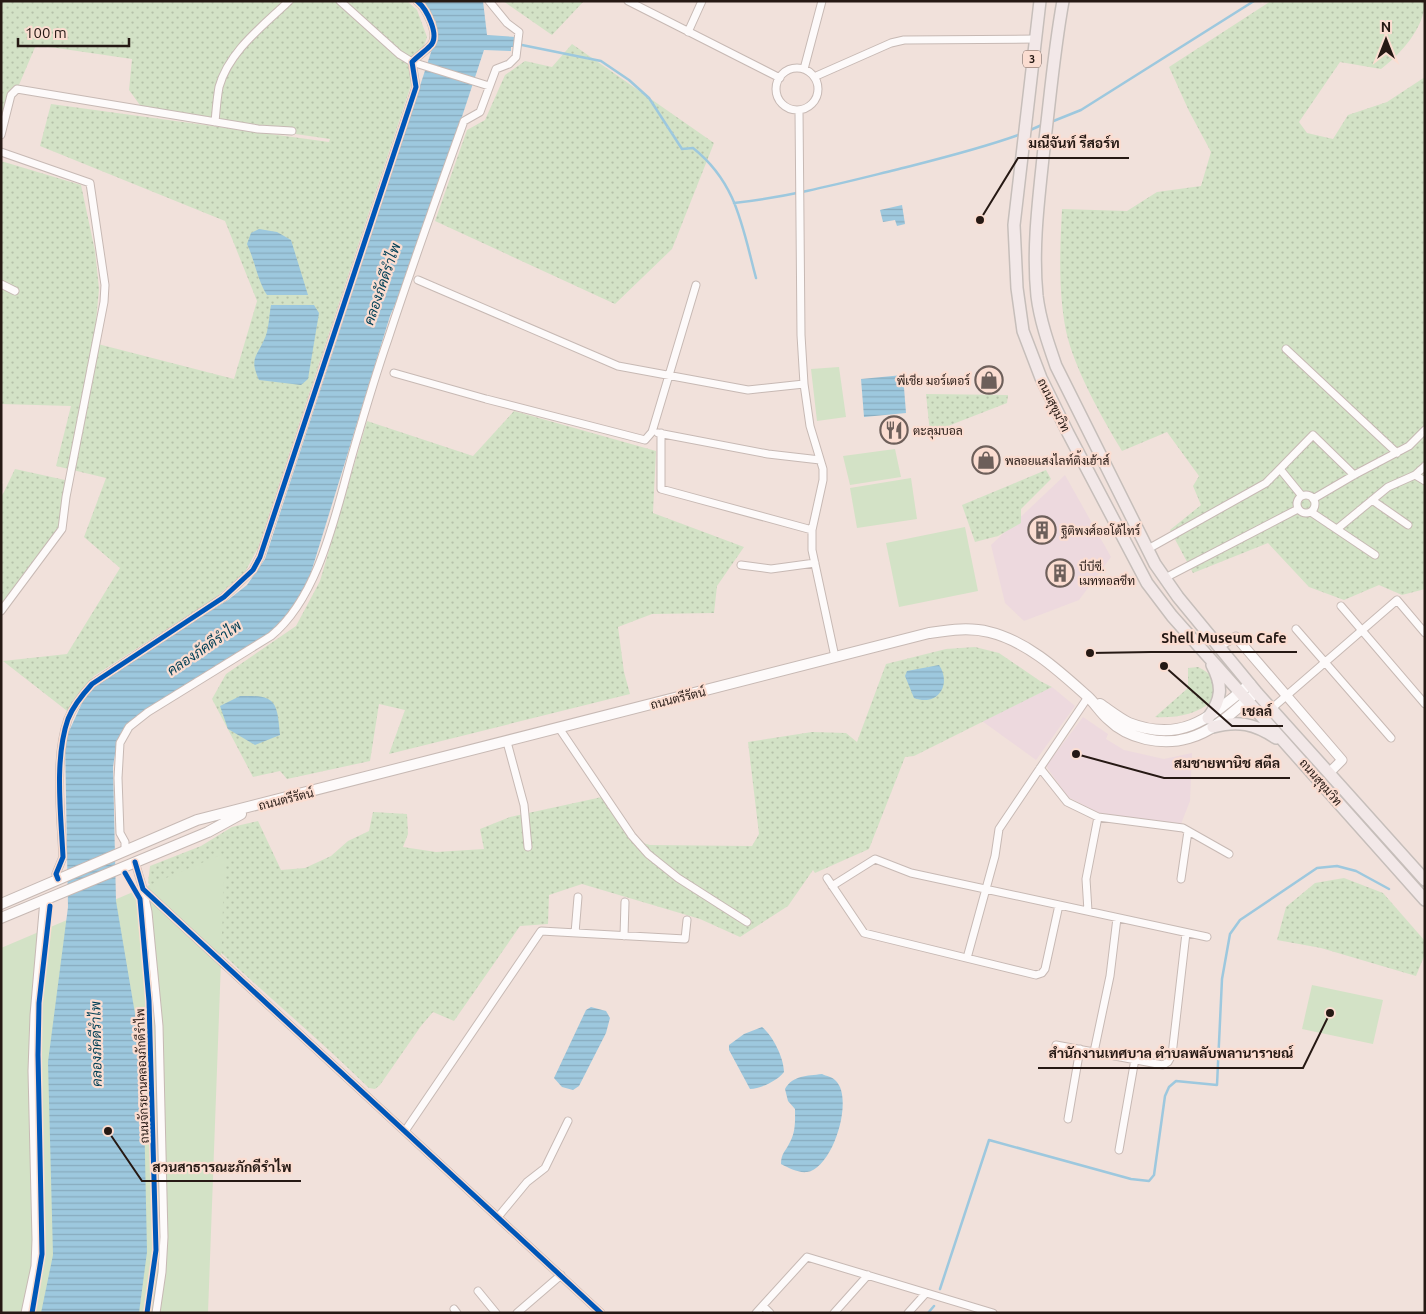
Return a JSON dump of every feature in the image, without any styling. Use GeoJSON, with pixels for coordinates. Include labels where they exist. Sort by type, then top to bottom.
{"type":"FeatureCollection","features":[{"type":"Feature","properties":{"kind":"highway","name":"ถนนสุขุมวิท"},"geometry":{"type":"LineString","coordinates":[[1040,1],[1034,39],[1014,225],[1017,288],[1024,331],[1041,378],[1147,583],[1172,616],[1205,652],[1249,692],[1271,709],[1425,880]]}},
{"type":"Feature","properties":{"kind":"highway","name":"ถนนสุขุมวิท"},"geometry":{"type":"LineString","coordinates":[[1063,1],[1046,135],[1036,236],[1037,298],[1044,332],[1056,366],[1148,549],[1165,578],[1218,647],[1290,747],[1425,900]]}},
{"type":"Feature","properties":{"kind":"highway"},"geometry":{"type":"LineString","coordinates":[[1091,474],[1105,464]]}},
{"type":"Feature","properties":{"kind":"highway"},"geometry":{"type":"LineString","coordinates":[[1205,652],[1217,675],[1221,694],[1211,723],[1253,725],[1290,747]]}},
{"type":"Feature","properties":{"kind":"main road","name":"ถนนตรีรัตน์"},"geometry":{"type":"LineString","coordinates":[[1,904],[197,820],[929,633],[963,628],[990,632],[1028,648],[1088,697],[1127,722],[1156,730],[1186,728],[1211,723],[1249,692]]}},
{"type":"Feature","properties":{"kind":"main road","name":"ถนนตรีรัตน์"},"geometry":{"type":"LineString","coordinates":[[1,918],[208,832],[252,807]]}},
{"type":"Feature","properties":{"kind":"street"},"geometry":{"type":"LineString","coordinates":[[215,122],[220,87],[230,63],[246,42],[289,1]]}},
{"type":"Feature","properties":{"kind":"street"},"geometry":{"type":"LineString","coordinates":[[340,1],[398,54],[412,62],[489,86]]}},
{"type":"Feature","properties":{"kind":"street"},"geometry":{"type":"LineString","coordinates":[[412,62],[430,46],[433,37],[430,16],[417,1]]}},
{"type":"Feature","properties":{"kind":"street"},"geometry":{"type":"LineString","coordinates":[[125,851],[125,842],[120,833],[118,778],[120,743],[129,727],[148,712],[271,636],[281,628],[301,602],[311,584],[388,340],[464,121],[480,112],[498,67],[509,64],[516,57],[519,32],[508,25],[489,1]]}},
{"type":"Feature","properties":{"kind":"street"},"geometry":{"type":"LineString","coordinates":[[628,1],[780,78]]}},
{"type":"Feature","properties":{"kind":"street"},"geometry":{"type":"LineString","coordinates":[[688,32],[702,1]]}},
{"type":"Feature","properties":{"kind":"street"},"geometry":{"type":"LineString","coordinates":[[804,69],[820,2]]}},
{"type":"Feature","properties":{"kind":"street"},"geometry":{"type":"LineString","coordinates":[[814,77],[891,43],[904,40],[1034,39]]}},
{"type":"Feature","properties":{"kind":"street"},"geometry":{"type":"LineString","coordinates":[[58,879],[56,874],[63,857],[61,747],[68,718],[78,699],[92,684],[224,597],[253,570],[260,557],[416,87],[412,62]]}},
{"type":"Feature","properties":{"kind":"street"},"geometry":{"type":"LineString","coordinates":[[792,69],[804,69],[814,77],[818,84],[816,99],[805,109],[791,109],[780,101],[777,94],[780,78],[792,69]]}},
{"type":"Feature","properties":{"kind":"street"},"geometry":{"type":"LineString","coordinates":[[1,135],[11,95],[16,89],[258,130],[292,131]]}},
{"type":"Feature","properties":{"kind":"street"},"geometry":{"type":"LineString","coordinates":[[799,110],[799,202],[804,384],[810,426],[820,460],[823,480],[812,530],[812,550],[835,657]]}},
{"type":"Feature","properties":{"kind":"street"},"geometry":{"type":"LineString","coordinates":[[1,152],[90,183],[105,285],[104,302],[68,487],[62,529],[1,611]]}},
{"type":"Feature","properties":{"kind":"street"},"geometry":{"type":"LineString","coordinates":[[418,280],[618,366],[748,390],[804,384]]}},
{"type":"Feature","properties":{"kind":"street"},"geometry":{"type":"LineString","coordinates":[[1,284],[15,291]]}},
{"type":"Feature","properties":{"kind":"street"},"geometry":{"type":"LineString","coordinates":[[394,373],[637,439],[647,439],[652,432],[696,285]]}},
{"type":"Feature","properties":{"kind":"street"},"geometry":{"type":"LineString","coordinates":[[1286,349],[1397,453]]}},
{"type":"Feature","properties":{"kind":"street"},"geometry":{"type":"LineString","coordinates":[[1314,499],[1409,446],[1425,430]]}},
{"type":"Feature","properties":{"kind":"street"},"geometry":{"type":"LineString","coordinates":[[652,432],[768,454],[820,460]]}},
{"type":"Feature","properties":{"kind":"street"},"geometry":{"type":"LineString","coordinates":[[662,433],[661,490],[812,530]]}},
{"type":"Feature","properties":{"kind":"street"},"geometry":{"type":"LineString","coordinates":[[1148,549],[1266,483],[1313,435],[1354,475]]}},
{"type":"Feature","properties":{"kind":"street"},"geometry":{"type":"LineString","coordinates":[[1336,529],[1388,487],[1415,475],[1425,466]]}},
{"type":"Feature","properties":{"kind":"street"},"geometry":{"type":"LineString","coordinates":[[1280,469],[1302,496]]}},
{"type":"Feature","properties":{"kind":"street"},"geometry":{"type":"LineString","coordinates":[[1415,475],[1425,481]]}},
{"type":"Feature","properties":{"kind":"street"},"geometry":{"type":"LineString","coordinates":[[1309,495],[1314,499],[1315,507],[1311,512],[1305,513],[1298,509],[1297,503],[1302,496],[1309,495]]}},
{"type":"Feature","properties":{"kind":"street"},"geometry":{"type":"LineString","coordinates":[[1372,500],[1408,526]]}},
{"type":"Feature","properties":{"kind":"street"},"geometry":{"type":"LineString","coordinates":[[1165,578],[1298,509]]}},
{"type":"Feature","properties":{"kind":"street"},"geometry":{"type":"LineString","coordinates":[[1311,512],[1375,555]]}},
{"type":"Feature","properties":{"kind":"street"},"geometry":{"type":"LineString","coordinates":[[741,565],[771,569],[815,563]]}},
{"type":"Feature","properties":{"kind":"street"},"geometry":{"type":"LineString","coordinates":[[1271,709],[1397,600],[1425,633]]}},
{"type":"Feature","properties":{"kind":"street"},"geometry":{"type":"LineString","coordinates":[[1341,606],[1423,699]]}},
{"type":"Feature","properties":{"kind":"street"},"geometry":{"type":"LineString","coordinates":[[1296,629],[1391,738]]}},
{"type":"Feature","properties":{"kind":"street"},"geometry":{"type":"LineString","coordinates":[[1218,647],[1236,637],[1342,760],[1329,773]]}},
{"type":"Feature","properties":{"kind":"street"},"geometry":{"type":"LineString","coordinates":[[967,958],[995,856],[999,829],[1088,697]]}},
{"type":"Feature","properties":{"kind":"street"},"geometry":{"type":"LineString","coordinates":[[559,728],[632,836],[648,854],[678,878],[747,922]]}},
{"type":"Feature","properties":{"kind":"street"},"geometry":{"type":"LineString","coordinates":[[507,742],[524,805],[528,846]]}},
{"type":"Feature","properties":{"kind":"street"},"geometry":{"type":"LineString","coordinates":[[1040,768],[1067,802],[1098,817],[1183,828],[1229,854]]}},
{"type":"Feature","properties":{"kind":"street"},"geometry":{"type":"LineString","coordinates":[[1088,911],[1086,879],[1098,817]]}},
{"type":"Feature","properties":{"kind":"street"},"geometry":{"type":"LineString","coordinates":[[1181,879],[1188,831]]}},
{"type":"Feature","properties":{"kind":"street"},"geometry":{"type":"LineString","coordinates":[[832,886],[874,859],[911,873],[1207,937]]}},
{"type":"Feature","properties":{"kind":"street"},"geometry":{"type":"LineString","coordinates":[[135,862],[148,912],[159,1026],[164,1237],[162,1272],[156,1313]]}},
{"type":"Feature","properties":{"kind":"street"},"geometry":{"type":"LineString","coordinates":[[827,878],[864,933],[1036,975],[1042,973],[1045,969],[1058,905]]}},
{"type":"Feature","properties":{"kind":"street"},"geometry":{"type":"LineString","coordinates":[[143,889],[601,1313]]}},
{"type":"Feature","properties":{"kind":"street"},"geometry":{"type":"LineString","coordinates":[[575,933],[578,897]]}},
{"type":"Feature","properties":{"kind":"street"},"geometry":{"type":"LineString","coordinates":[[25,1313],[34,1266],[36,1240],[32,1071],[34,1015],[44,900]]}},
{"type":"Feature","properties":{"kind":"street"},"geometry":{"type":"LineString","coordinates":[[624,936],[625,902]]}},
{"type":"Feature","properties":{"kind":"street"},"geometry":{"type":"LineString","coordinates":[[1094,1052],[1110,976],[1117,918]]}},
{"type":"Feature","properties":{"kind":"street"},"geometry":{"type":"LineString","coordinates":[[405,1131],[541,931],[685,939],[687,920]]}},
{"type":"Feature","properties":{"kind":"street"},"geometry":{"type":"LineString","coordinates":[[1056,1045],[1163,1065],[1168,1062],[1172,1055],[1186,933]]}},
{"type":"Feature","properties":{"kind":"street"},"geometry":{"type":"LineString","coordinates":[[1068,1119],[1080,1049]]}},
{"type":"Feature","properties":{"kind":"street"},"geometry":{"type":"LineString","coordinates":[[1119,1150],[1135,1059]]}},
{"type":"Feature","properties":{"kind":"street"},"geometry":{"type":"LineString","coordinates":[[498,1218],[528,1182],[545,1168],[568,1121]]}},
{"type":"Feature","properties":{"kind":"street"},"geometry":{"type":"LineString","coordinates":[[756,1313],[807,1256],[992,1313]]}},
{"type":"Feature","properties":{"kind":"street"},"geometry":{"type":"LineString","coordinates":[[518,1313],[561,1275]]}},
{"type":"Feature","properties":{"kind":"street"},"geometry":{"type":"LineString","coordinates":[[834,1313],[868,1275]]}},
{"type":"Feature","properties":{"kind":"street"},"geometry":{"type":"LineString","coordinates":[[478,1291],[496,1313]]}},
{"type":"Feature","properties":{"kind":"street"},"geometry":{"type":"LineString","coordinates":[[908,1313],[926,1293]]}},
{"type":"Feature","properties":{"kind":"street"},"geometry":{"type":"LineString","coordinates":[[763,1306],[770,1313]]}},
{"type":"Feature","properties":{"kind":"shaded area"},"geometry":{"type":"Polygon","coordinates":[[[1065,475],[1111,557],[1079,600],[1024,621],[1005,603],[991,545],[1065,475]]]}},
{"type":"Feature","properties":{"kind":"shaded area"},"geometry":{"type":"Polygon","coordinates":[[[1052,687],[1075,706],[1036,760],[982,721],[1052,687]]]}},
{"type":"Feature","properties":{"kind":"shaded area"},"geometry":{"type":"Polygon","coordinates":[[[1083,717],[1108,734],[1106,739],[1124,750],[1164,759],[1192,753],[1190,801],[1181,824],[1099,813],[1068,797],[1046,766],[1083,717]]]}},
{"type":"Feature","properties":{"kind":"green space"},"geometry":{"type":"Polygon","coordinates":[[[1,1],[407,1],[417,10],[427,37],[258,548],[245,572],[215,598],[94,676],[73,700],[71,714],[3,661],[67,654],[120,568],[84,537],[106,478],[56,466],[71,406],[1,404],[1,161],[81,185],[95,251],[99,289],[94,343],[234,379],[257,301],[225,221],[40,146],[51,104],[329,142],[330,139],[145,112],[129,90],[132,59],[36,45],[1,127],[1,1]]]}},
{"type":"Feature","properties":{"kind":"green space"},"geometry":{"type":"Polygon","coordinates":[[[503,1],[584,1],[552,35],[503,1]]]}},
{"type":"Feature","properties":{"kind":"green space"},"geometry":{"type":"Polygon","coordinates":[[[1271,1],[1425,1],[1424,11],[1416,30],[1396,56],[1381,69],[1340,62],[1299,122],[1307,133],[1333,139],[1348,115],[1387,102],[1425,77],[1425,589],[1402,595],[1379,585],[1344,600],[1309,587],[1268,543],[1193,573],[1170,530],[1201,505],[1193,486],[1199,476],[1167,432],[1122,451],[1082,377],[1066,331],[1063,316],[1060,255],[1062,209],[1127,211],[1157,192],[1201,186],[1211,152],[1189,111],[1169,67],[1271,1]]]}},
{"type":"Feature","properties":{"kind":"green space"},"geometry":{"type":"Polygon","coordinates":[[[572,44],[714,143],[672,249],[615,304],[435,221],[467,130],[485,120],[505,75],[525,61],[552,67],[572,44]]]}},
{"type":"Feature","properties":{"kind":"green space"},"geometry":{"type":"Polygon","coordinates":[[[839,367],[846,417],[817,421],[811,369],[839,367]]]}},
{"type":"Feature","properties":{"kind":"green space"},"geometry":{"type":"Polygon","coordinates":[[[926,394],[1008,395],[1007,403],[930,433],[926,394]]]}},
{"type":"Feature","properties":{"kind":"green space"},"geometry":{"type":"Polygon","coordinates":[[[514,411],[656,451],[653,513],[744,547],[717,586],[714,613],[652,614],[618,627],[624,672],[630,694],[389,754],[405,710],[379,704],[370,761],[287,779],[280,771],[253,777],[212,699],[226,674],[296,626],[320,581],[367,421],[473,456],[514,411]]]}},
{"type":"Feature","properties":{"kind":"green space"},"geometry":{"type":"Polygon","coordinates":[[[895,449],[901,477],[850,485],[843,456],[895,449]]]}},
{"type":"Feature","properties":{"kind":"green space"},"geometry":{"type":"Polygon","coordinates":[[[15,469],[65,480],[59,528],[1,608],[1,498],[15,469]]]}},
{"type":"Feature","properties":{"kind":"green space"},"geometry":{"type":"Polygon","coordinates":[[[1046,470],[1051,479],[1021,509],[1021,523],[998,536],[975,542],[962,505],[1046,470]]]}},
{"type":"Feature","properties":{"kind":"green space"},"geometry":{"type":"Polygon","coordinates":[[[911,478],[917,519],[857,528],[850,488],[911,478]]]}},
{"type":"Feature","properties":{"kind":"green space"},"geometry":{"type":"Polygon","coordinates":[[[965,527],[978,591],[899,607],[886,543],[965,527]]]}},
{"type":"Feature","properties":{"kind":"green space"},"geometry":{"type":"Polygon","coordinates":[[[975,647],[999,653],[1052,687],[914,756],[905,757],[869,849],[815,873],[813,870],[788,906],[740,937],[700,919],[582,884],[549,895],[548,924],[520,926],[454,1021],[433,1012],[380,1085],[375,1089],[369,1088],[148,883],[150,866],[201,846],[232,827],[258,821],[281,870],[305,868],[331,856],[348,841],[369,831],[373,812],[407,814],[408,834],[403,847],[436,852],[484,849],[480,829],[510,817],[602,797],[633,840],[650,845],[752,846],[759,834],[748,742],[812,732],[846,733],[857,742],[886,664],[946,649],[975,647]]]}},
{"type":"Feature","properties":{"kind":"green space"},"geometry":{"type":"Polygon","coordinates":[[[1198,667],[1208,673],[1213,681],[1213,701],[1199,710],[1186,715],[1155,717],[1188,688],[1188,668],[1198,667]]]}},
{"type":"Feature","properties":{"kind":"green space"},"geometry":{"type":"Polygon","coordinates":[[[225,853],[208,1313],[1,1313],[1,948],[225,853]]]}},
{"type":"Feature","properties":{"kind":"green space"},"geometry":{"type":"Polygon","coordinates":[[[1344,878],[1383,893],[1425,941],[1425,954],[1416,976],[1321,948],[1277,940],[1286,907],[1315,883],[1344,878]]]}},
{"type":"Feature","properties":{"kind":"green space"},"geometry":{"type":"Polygon","coordinates":[[[1312,985],[1383,1000],[1373,1044],[1302,1029],[1312,985]]]}},
{"type":"Feature","properties":{"kind":"water","name":"คลองภัคดีรำไพ"},"geometry":{"type":"Polygon","coordinates":[[[422,1],[483,1],[487,35],[516,37],[514,47],[511,47],[511,51],[484,50],[416,256],[390,316],[309,579],[294,606],[271,633],[139,714],[120,738],[113,767],[116,901],[143,1061],[147,1252],[139,1313],[41,1313],[53,1255],[48,1062],[68,907],[65,740],[87,692],[113,672],[228,600],[247,585],[265,559],[436,37],[436,22],[422,1]]]}},
{"type":"Feature","properties":{"kind":"water"},"geometry":{"type":"Polygon","coordinates":[[[902,205],[905,224],[897,226],[895,220],[883,222],[880,210],[902,205]]]}},
{"type":"Feature","properties":{"kind":"water"},"geometry":{"type":"Polygon","coordinates":[[[259,229],[277,232],[291,240],[308,295],[267,295],[247,244],[251,233],[259,229]]]}},
{"type":"Feature","properties":{"kind":"water"},"geometry":{"type":"Polygon","coordinates":[[[271,305],[314,305],[319,313],[308,379],[301,385],[259,380],[256,373],[254,363],[266,336],[271,305]]]}},
{"type":"Feature","properties":{"kind":"water"},"geometry":{"type":"Polygon","coordinates":[[[903,375],[906,413],[864,417],[861,379],[903,375]]]}},
{"type":"Feature","properties":{"kind":"water"},"geometry":{"type":"Polygon","coordinates":[[[939,665],[944,679],[940,692],[936,697],[930,699],[914,698],[905,676],[907,671],[939,665]]]}},
{"type":"Feature","properties":{"kind":"water"},"geometry":{"type":"Polygon","coordinates":[[[240,696],[261,697],[272,702],[278,714],[280,735],[255,745],[228,729],[220,706],[240,696]]]}},
{"type":"Feature","properties":{"kind":"water"},"geometry":{"type":"Polygon","coordinates":[[[591,1007],[606,1011],[610,1018],[606,1033],[579,1086],[573,1090],[562,1087],[554,1078],[586,1010],[591,1007]]]}},
{"type":"Feature","properties":{"kind":"water"},"geometry":{"type":"Polygon","coordinates":[[[762,1027],[777,1048],[784,1066],[784,1072],[769,1083],[750,1089],[729,1050],[729,1045],[744,1034],[762,1027]]]}},
{"type":"Feature","properties":{"kind":"water"},"geometry":{"type":"Polygon","coordinates":[[[822,1074],[835,1080],[841,1090],[843,1102],[842,1117],[838,1132],[825,1159],[816,1168],[807,1172],[790,1169],[781,1164],[781,1160],[793,1134],[795,1109],[788,1101],[785,1089],[788,1084],[796,1079],[822,1074]]]}},
{"type":"Feature","properties":{"kind":"waterway"},"geometry":{"type":"LineString","coordinates":[[1051,122],[1081,110],[1254,1]]}},
{"type":"Feature","properties":{"kind":"waterway"},"geometry":{"type":"LineString","coordinates":[[517,44],[601,61],[629,80],[649,98],[682,149],[693,148],[708,162],[729,191],[742,223],[756,278]]}},
{"type":"Feature","properties":{"kind":"waterway"},"geometry":{"type":"LineString","coordinates":[[1028,131],[1044,124]]}},
{"type":"Feature","properties":{"kind":"waterway"},"geometry":{"type":"LineString","coordinates":[[734,203],[795,193],[855,180],[959,154],[1021,134]]}},
{"type":"Feature","properties":{"kind":"waterway"},"geometry":{"type":"LineString","coordinates":[[940,1289],[989,1140],[1131,1179],[1149,1181],[1154,1175],[1165,1096],[1169,1087],[1176,1081],[1217,1085],[1222,979],[1230,934],[1240,920],[1317,868],[1337,866],[1356,871],[1389,889]]}},
{"type":"Feature","properties":{"kind":"waterway"},"geometry":{"type":"LineString","coordinates":[[928,1313],[934,1306]]}},
{"type":"Feature","properties":{"kind":"cycle path"},"geometry":{"type":"LineString","coordinates":[[58,879],[56,874],[63,857],[59,787],[61,752],[68,719],[75,705],[92,684],[224,597],[253,570],[260,557],[416,87],[412,62],[433,41],[434,36],[431,22],[417,1]]}},
{"type":"Feature","properties":{"kind":"cycle path"},"geometry":{"type":"LineString","coordinates":[[135,862],[143,889],[601,1313]]}},
{"type":"Feature","properties":{"kind":"cycle path","name":"ถนนจักรยานคลองภักดีรำไพ"},"geometry":{"type":"LineString","coordinates":[[125,873],[140,899],[149,1001],[156,1250],[147,1313]]}},
{"type":"Feature","properties":{"kind":"cycle path"},"geometry":{"type":"LineString","coordinates":[[32,1313],[42,1254],[38,1055],[39,1003],[50,906]]}},
{"type":"Feature","properties":{"kind":"place","name":"มณีจันท์ รีสอร์ท"},"geometry":{"type":"Point","coordinates":[980,220]}},
{"type":"Feature","properties":{"kind":"place","name":"พีเชีย มอร์เตอร์"},"geometry":{"type":"Point","coordinates":[989,380]}},
{"type":"Feature","properties":{"kind":"place","name":"ตะลุมบอล"},"geometry":{"type":"Point","coordinates":[894,430]}},
{"type":"Feature","properties":{"kind":"place","name":"พลอยแสงไลท์ติ้งเฮ้าส์"},"geometry":{"type":"Point","coordinates":[986,460]}},
{"type":"Feature","properties":{"kind":"place","name":"ฐิติพงศ์ออโต้ไทร์"},"geometry":{"type":"Point","coordinates":[1042,530]}},
{"type":"Feature","properties":{"kind":"place","name":"บีบีซี. เมททอลชีท"},"geometry":{"type":"Point","coordinates":[1060,573]}},
{"type":"Feature","properties":{"kind":"place","name":"Shell Museum Cafe"},"geometry":{"type":"Point","coordinates":[1090,653]}},
{"type":"Feature","properties":{"kind":"place","name":"เชลล์"},"geometry":{"type":"Point","coordinates":[1164,666]}},
{"type":"Feature","properties":{"kind":"place","name":"สมชายพานิช สตีล"},"geometry":{"type":"Point","coordinates":[1076,754]}},
{"type":"Feature","properties":{"kind":"place","name":"สำนักงานเทศบาล ตำบลพลับพลานารายณ์"},"geometry":{"type":"Point","coordinates":[1330,1013]}},
{"type":"Feature","properties":{"kind":"place","name":"สวนสาธารณะภักดีรำไพ"},"geometry":{"type":"Point","coordinates":[108,1131]}}]}
